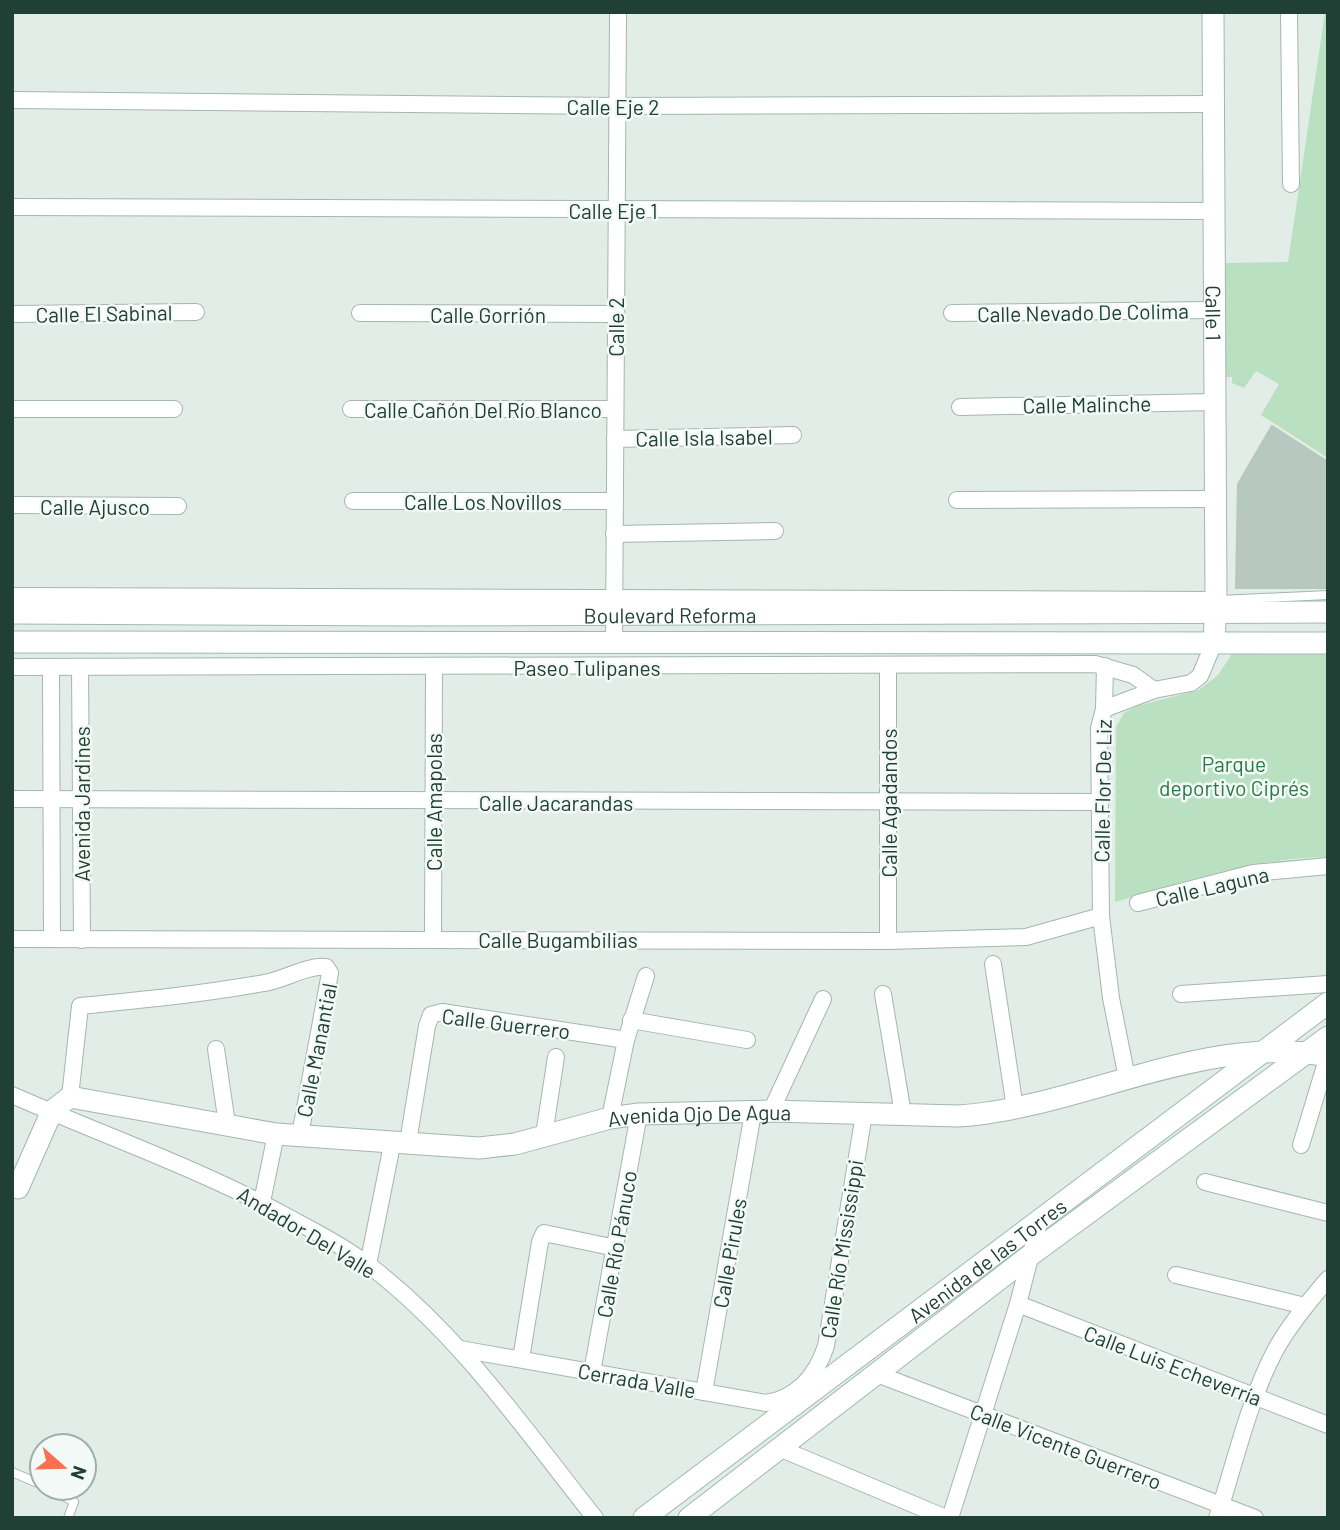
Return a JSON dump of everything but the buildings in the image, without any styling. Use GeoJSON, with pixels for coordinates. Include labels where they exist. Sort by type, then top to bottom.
{"type":"FeatureCollection","features":[{"type":"Feature","properties":{"kind":"main road","name":"Calle 1"},"geometry":{"type":"LineString","coordinates":[[1213,12],[1214,643]]}},
{"type":"Feature","properties":{"kind":"main road","name":"Boulevard Reforma"},"geometry":{"type":"LineString","coordinates":[[12,613],[614,607],[1215,607],[1328,612]]}},
{"type":"Feature","properties":{"kind":"main road","name":"Boulevard Reforma"},"geometry":{"type":"LineString","coordinates":[[12,642],[1328,643]]}},
{"type":"Feature","properties":{"kind":"main road","name":"Avenida de las Torres"},"geometry":{"type":"LineString","coordinates":[[644,1518],[664,1511],[1040,1219],[1328,1003]]}},
{"type":"Feature","properties":{"kind":"main road","name":"Avenida de las Torres"},"geometry":{"type":"LineString","coordinates":[[689,1518],[1032,1254],[1321,1055],[1328,1037]]}},
{"type":"Feature","properties":{"kind":"main road","name":"Avenida Ojo De Agua"},"geometry":{"type":"LineString","coordinates":[[70,1097],[276,1134],[479,1148],[516,1144],[610,1118],[639,1114],[985,1114],[1127,1078],[1266,1051],[1321,1055]]}},
{"type":"Feature","properties":{"kind":"main road"},"geometry":{"type":"LineString","coordinates":[[18,1188],[52,1111],[70,1097]]}},
{"type":"Feature","properties":{"kind":"street","name":"Calle 2"},"geometry":{"type":"LineString","coordinates":[[614,642],[618,12]]}},
{"type":"Feature","properties":{"kind":"street"},"geometry":{"type":"LineString","coordinates":[[1289,12],[1291,184]]}},
{"type":"Feature","properties":{"kind":"street","name":"Calle Eje 2"},"geometry":{"type":"LineString","coordinates":[[12,100],[617,106],[1214,104]]}},
{"type":"Feature","properties":{"kind":"street","name":"Calle Eje 1"},"geometry":{"type":"LineString","coordinates":[[12,206],[1213,211]]}},
{"type":"Feature","properties":{"kind":"street","name":"Calle Nevado De Colima"},"geometry":{"type":"LineString","coordinates":[[953,313],[1214,310]]}},
{"type":"Feature","properties":{"kind":"street","name":"Calle El Sabinal"},"geometry":{"type":"LineString","coordinates":[[12,314],[196,312]]}},
{"type":"Feature","properties":{"kind":"street","name":"Calle Gorrión"},"geometry":{"type":"LineString","coordinates":[[360,313],[615,314]]}},
{"type":"Feature","properties":{"kind":"street","name":"Calle Malinche"},"geometry":{"type":"LineString","coordinates":[[960,407],[1215,402]]}},
{"type":"Feature","properties":{"kind":"street"},"geometry":{"type":"LineString","coordinates":[[12,409],[174,409]]}},
{"type":"Feature","properties":{"kind":"street","name":"Calle Cañón Del Río Blanco"},"geometry":{"type":"LineString","coordinates":[[351,409],[615,409]]}},
{"type":"Feature","properties":{"kind":"street","name":"Calle Isla Isabel"},"geometry":{"type":"LineString","coordinates":[[615,439],[793,435]]}},
{"type":"Feature","properties":{"kind":"street"},"geometry":{"type":"LineString","coordinates":[[957,500],[1215,499]]}},
{"type":"Feature","properties":{"kind":"street","name":"Calle Los Novillos"},"geometry":{"type":"LineString","coordinates":[[353,501],[614,500]]}},
{"type":"Feature","properties":{"kind":"street","name":"Calle Ajusco"},"geometry":{"type":"LineString","coordinates":[[12,505],[178,506]]}},
{"type":"Feature","properties":{"kind":"street"},"geometry":{"type":"LineString","coordinates":[[614,534],[775,531]]}},
{"type":"Feature","properties":{"kind":"street"},"geometry":{"type":"LineString","coordinates":[[12,596],[614,607]]}},
{"type":"Feature","properties":{"kind":"street"},"geometry":{"type":"LineString","coordinates":[[1104,709],[1154,690],[1191,683],[1200,677],[1214,643]]}},
{"type":"Feature","properties":{"kind":"street","name":"Calle Agadandos"},"geometry":{"type":"LineString","coordinates":[[888,666],[888,941]]}},
{"type":"Feature","properties":{"kind":"street","name":"Paseo Tulipanes"},"geometry":{"type":"LineString","coordinates":[[12,667],[1105,666],[1133,675],[1154,690]]}},
{"type":"Feature","properties":{"kind":"street","name":"Calle Flor De Liz"},"geometry":{"type":"LineString","coordinates":[[1105,666],[1104,709],[1100,728],[1101,916],[1111,998],[1127,1078]]}},
{"type":"Feature","properties":{"kind":"street","name":"Avenida Jardines"},"geometry":{"type":"LineString","coordinates":[[51,667],[52,939]]}},
{"type":"Feature","properties":{"kind":"street","name":"Avenida Jardines"},"geometry":{"type":"LineString","coordinates":[[80,667],[82,940]]}},
{"type":"Feature","properties":{"kind":"street","name":"Calle Amapolas"},"geometry":{"type":"LineString","coordinates":[[433,938],[434,667]]}},
{"type":"Feature","properties":{"kind":"street","name":"Calle Jacarandas"},"geometry":{"type":"LineString","coordinates":[[12,799],[1100,802]]}},
{"type":"Feature","properties":{"kind":"street","name":"Calle Laguna"},"geometry":{"type":"LineString","coordinates":[[1138,903],[1253,873],[1328,866]]}},
{"type":"Feature","properties":{"kind":"street","name":"Calle Bugambilias"},"geometry":{"type":"LineString","coordinates":[[12,939],[888,941],[1026,937],[1101,916]]}},
{"type":"Feature","properties":{"kind":"street"},"geometry":{"type":"LineString","coordinates":[[993,964],[1016,1108]]}},
{"type":"Feature","properties":{"kind":"street","name":"Calle Manantial"},"geometry":{"type":"LineString","coordinates":[[70,1097],[80,1006],[210,993],[279,981],[319,966],[326,967],[330,974],[300,1135]]}},
{"type":"Feature","properties":{"kind":"street"},"geometry":{"type":"LineString","coordinates":[[610,1118],[631,1020],[646,976]]}},
{"type":"Feature","properties":{"kind":"street"},"geometry":{"type":"LineString","coordinates":[[1181,994],[1328,984]]}},
{"type":"Feature","properties":{"kind":"street"},"geometry":{"type":"LineString","coordinates":[[883,994],[903,1114]]}},
{"type":"Feature","properties":{"kind":"street","name":"Calle Pirules"},"geometry":{"type":"LineString","coordinates":[[704,1392],[762,1112],[823,999]]}},
{"type":"Feature","properties":{"kind":"street","name":"Calle Guerrero"},"geometry":{"type":"LineString","coordinates":[[400,1141],[431,1015],[442,1012],[626,1040]]}},
{"type":"Feature","properties":{"kind":"street"},"geometry":{"type":"LineString","coordinates":[[631,1020],[747,1040]]}},
{"type":"Feature","properties":{"kind":"street"},"geometry":{"type":"LineString","coordinates":[[216,1049],[227,1124]]}},
{"type":"Feature","properties":{"kind":"street"},"geometry":{"type":"LineString","coordinates":[[1301,1145],[1321,1055]]}},
{"type":"Feature","properties":{"kind":"street"},"geometry":{"type":"LineString","coordinates":[[544,1135],[556,1057]]}},
{"type":"Feature","properties":{"kind":"street","name":"Andador Del Valle"},"geometry":{"type":"LineString","coordinates":[[12,1095],[262,1202],[368,1265],[424,1311],[460,1349],[595,1518]]}},
{"type":"Feature","properties":{"kind":"street","name":"Calle Río Pánuco"},"geometry":{"type":"LineString","coordinates":[[592,1373],[639,1114]]}},
{"type":"Feature","properties":{"kind":"street","name":"Calle Río Mississippi"},"geometry":{"type":"LineString","coordinates":[[808,1381],[820,1364],[826,1346],[864,1114]]}},
{"type":"Feature","properties":{"kind":"street","name":"Calle Manantial"},"geometry":{"type":"LineString","coordinates":[[262,1202],[276,1134]]}},
{"type":"Feature","properties":{"kind":"street"},"geometry":{"type":"LineString","coordinates":[[368,1265],[400,1141]]}},
{"type":"Feature","properties":{"kind":"street"},"geometry":{"type":"LineString","coordinates":[[1205,1182],[1328,1213]]}},
{"type":"Feature","properties":{"kind":"street"},"geometry":{"type":"LineString","coordinates":[[779,1448],[948,1518],[1018,1304],[1040,1219]]}},
{"type":"Feature","properties":{"kind":"street"},"geometry":{"type":"LineString","coordinates":[[521,1359],[540,1242],[544,1233],[616,1248]]}},
{"type":"Feature","properties":{"kind":"street"},"geometry":{"type":"LineString","coordinates":[[1176,1275],[1305,1306]]}},
{"type":"Feature","properties":{"kind":"street"},"geometry":{"type":"LineString","coordinates":[[1219,1511],[1256,1397],[1277,1347],[1305,1306],[1328,1279]]}},
{"type":"Feature","properties":{"kind":"street","name":"Calle Luis Echeverría"},"geometry":{"type":"LineString","coordinates":[[1018,1304],[1328,1425]]}},
{"type":"Feature","properties":{"kind":"street","name":"Cerrada Valle"},"geometry":{"type":"LineString","coordinates":[[460,1349],[766,1403],[780,1401],[808,1381]]}},
{"type":"Feature","properties":{"kind":"street","name":"Calle Vicente Guerrero"},"geometry":{"type":"LineString","coordinates":[[877,1374],[1219,1511],[1255,1518]]}},
{"type":"Feature","properties":{"kind":"lane"},"geometry":{"type":"LineString","coordinates":[[1215,607],[1328,595]]}},
{"type":"Feature","properties":{"kind":"green space"},"geometry":{"type":"Polygon","coordinates":[[[1325,12],[1328,12],[1328,458],[1261,415],[1279,384],[1256,371],[1244,388],[1232,383],[1232,377],[1223,377],[1223,263],[1288,262],[1325,12]]]}},
{"type":"Feature","properties":{"kind":"green space","name":"Parque deportivo Ciprés"},"geometry":{"type":"Polygon","coordinates":[[[1328,653],[1328,857],[1247,866],[1115,902],[1116,727],[1124,713],[1137,706],[1199,690],[1218,675],[1232,654],[1328,653]]]}}]}
